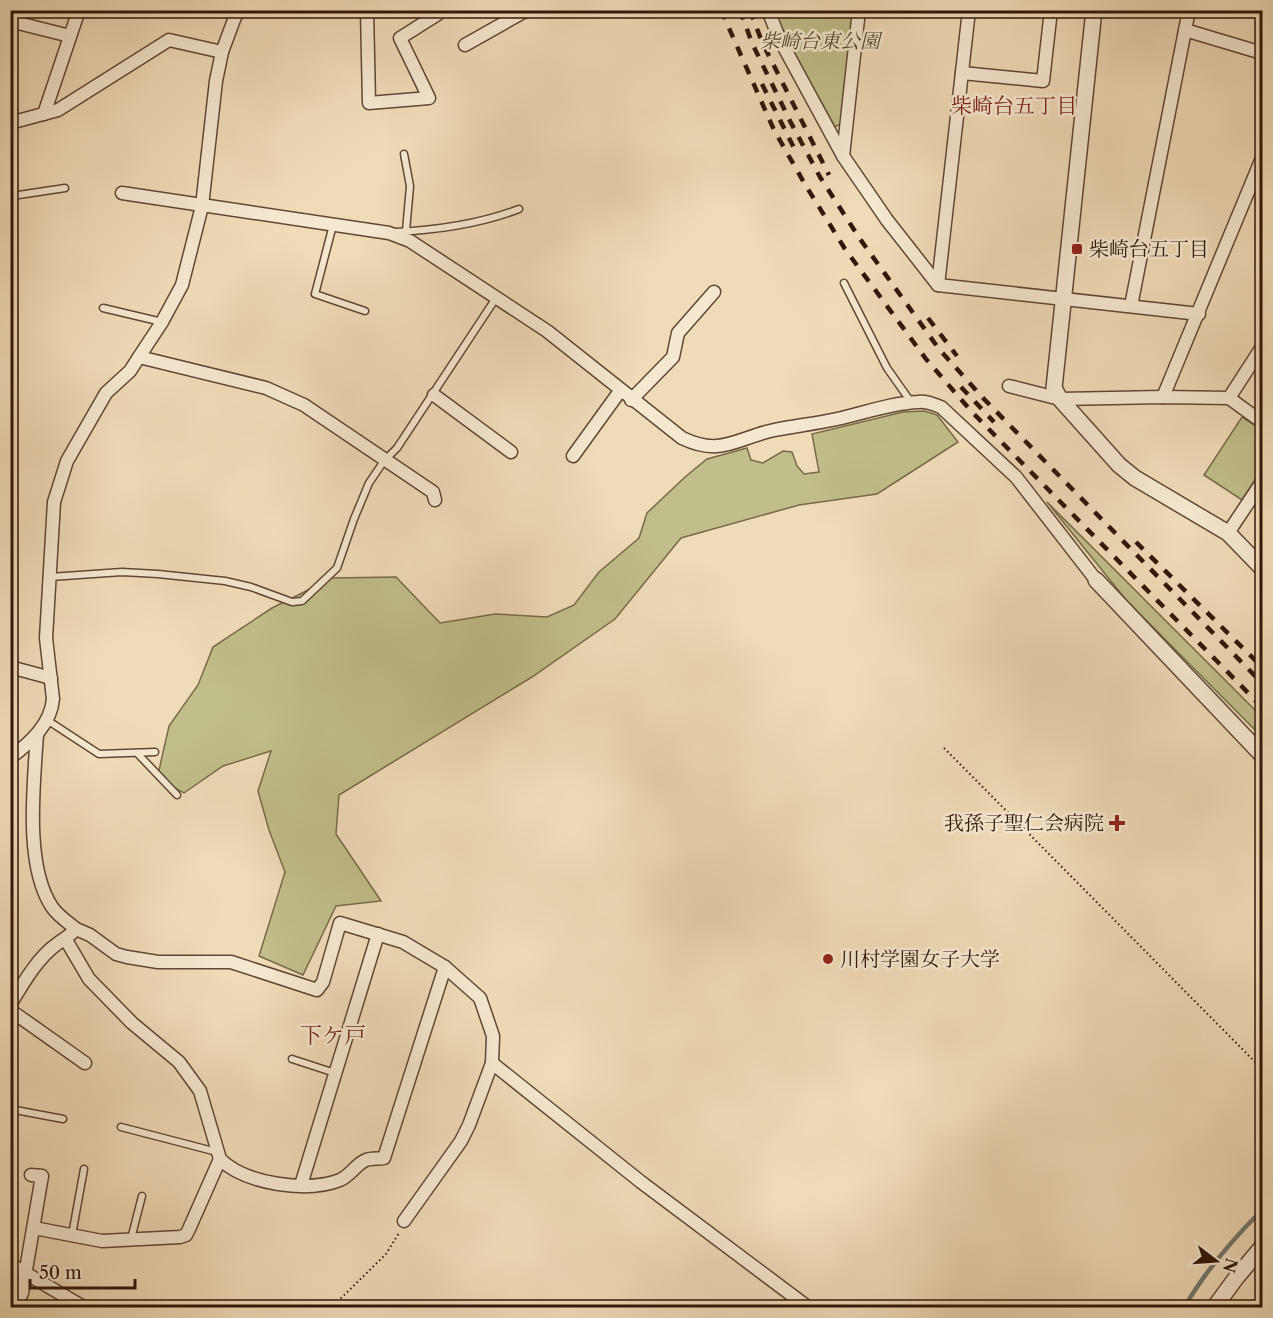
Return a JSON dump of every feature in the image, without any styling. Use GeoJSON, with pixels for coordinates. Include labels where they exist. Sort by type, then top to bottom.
{"type":"FeatureCollection","features":[{"type":"Feature","properties":{"kind":"street"},"geometry":{"type":"LineString","coordinates":[[44,114],[79,10]]}},
{"type":"Feature","properties":{"kind":"street"},"geometry":{"type":"LineString","coordinates":[[10,758],[37,734],[52,709],[53,699],[46,638],[54,502],[67,461],[106,393],[130,371],[183,285],[202,206],[216,81],[222,52],[235,16],[240,10]]}},
{"type":"Feature","properties":{"kind":"street"},"geometry":{"type":"LineString","coordinates":[[367,10],[369,104],[429,98],[400,38],[438,14],[439,10]]}},
{"type":"Feature","properties":{"kind":"street"},"geometry":{"type":"LineString","coordinates":[[465,45],[527,10]]}},
{"type":"Feature","properties":{"kind":"street"},"geometry":{"type":"LineString","coordinates":[[768,10],[779,38],[843,156],[886,220],[938,285],[1199,314]]}},
{"type":"Feature","properties":{"kind":"street"},"geometry":{"type":"LineString","coordinates":[[843,156],[859,10]]}},
{"type":"Feature","properties":{"kind":"street"},"geometry":{"type":"LineString","coordinates":[[938,285],[969,10]]}},
{"type":"Feature","properties":{"kind":"street"},"geometry":{"type":"LineString","coordinates":[[962,73],[1043,81],[1051,10]]}},
{"type":"Feature","properties":{"kind":"street"},"geometry":{"type":"LineString","coordinates":[[1094,10],[1054,388],[1060,399],[1119,465],[1135,478],[1228,534],[1263,568]]}},
{"type":"Feature","properties":{"kind":"street"},"geometry":{"type":"LineString","coordinates":[[1131,306],[1189,10]]}},
{"type":"Feature","properties":{"kind":"street"},"geometry":{"type":"LineString","coordinates":[[10,21],[70,36]]}},
{"type":"Feature","properties":{"kind":"street"},"geometry":{"type":"LineString","coordinates":[[1185,30],[1263,53]]}},
{"type":"Feature","properties":{"kind":"street"},"geometry":{"type":"LineString","coordinates":[[10,123],[58,110],[169,39],[222,52]]}},
{"type":"Feature","properties":{"kind":"street"},"geometry":{"type":"LineString","coordinates":[[1163,397],[1263,158]]}},
{"type":"Feature","properties":{"kind":"street"},"geometry":{"type":"LineString","coordinates":[[122,193],[389,233],[410,242],[547,331],[631,400],[682,438],[698,446],[726,446],[770,431],[809,425],[911,402],[931,403],[940,407],[1016,477],[1096,580],[1263,755]]}},
{"type":"Feature","properties":{"kind":"street"},"geometry":{"type":"LineString","coordinates":[[631,400],[673,357],[678,333],[714,292]]}},
{"type":"Feature","properties":{"kind":"street"},"geometry":{"type":"LineString","coordinates":[[1229,398],[1263,347]]}},
{"type":"Feature","properties":{"kind":"street"},"geometry":{"type":"LineString","coordinates":[[139,357],[266,388],[285,395],[304,405],[433,492],[435,500]]}},
{"type":"Feature","properties":{"kind":"street"},"geometry":{"type":"LineString","coordinates":[[1009,386],[1060,399],[1229,398],[1263,422]]}},
{"type":"Feature","properties":{"kind":"street"},"geometry":{"type":"LineString","coordinates":[[573,456],[620,391]]}},
{"type":"Feature","properties":{"kind":"street"},"geometry":{"type":"LineString","coordinates":[[434,395],[511,452]]}},
{"type":"Feature","properties":{"kind":"street"},"geometry":{"type":"LineString","coordinates":[[1228,534],[1263,482]]}},
{"type":"Feature","properties":{"kind":"street"},"geometry":{"type":"LineString","coordinates":[[10,667],[51,678]]}},
{"type":"Feature","properties":{"kind":"street"},"geometry":{"type":"LineString","coordinates":[[37,734],[34,802],[35,857],[43,885],[53,908],[76,929],[90,934],[116,954],[158,962],[231,962],[317,990],[323,982],[340,923],[403,942],[445,968],[480,998],[493,1036],[492,1063],[461,1142],[404,1221]]}},
{"type":"Feature","properties":{"kind":"street"},"geometry":{"type":"LineString","coordinates":[[10,1005],[31,971],[57,944],[66,940],[76,929]]}},
{"type":"Feature","properties":{"kind":"street"},"geometry":{"type":"LineString","coordinates":[[301,1185],[378,934]]}},
{"type":"Feature","properties":{"kind":"street"},"geometry":{"type":"LineString","coordinates":[[66,940],[89,979],[132,1023],[179,1062],[193,1081],[200,1091],[219,1155],[226,1165],[261,1180],[280,1184],[321,1185],[346,1178],[364,1161],[384,1158],[445,968]]}},
{"type":"Feature","properties":{"kind":"street"},"geometry":{"type":"LineString","coordinates":[[10,1011],[85,1063]]}},
{"type":"Feature","properties":{"kind":"street"},"geometry":{"type":"LineString","coordinates":[[492,1063],[641,1182],[809,1308]]}},
{"type":"Feature","properties":{"kind":"street"},"geometry":{"type":"LineString","coordinates":[[34,1228],[102,1241],[186,1235],[219,1155]]}},
{"type":"Feature","properties":{"kind":"street"},"geometry":{"type":"LineString","coordinates":[[15,1308],[22,1293],[42,1176],[31,1175]]}},
{"type":"Feature","properties":{"kind":"street"},"geometry":{"type":"LineString","coordinates":[[1214,1308],[1263,1247]]}},
{"type":"Feature","properties":{"kind":"street"},"geometry":{"type":"LineString","coordinates":[[10,1264],[85,1308]]}},
{"type":"Feature","properties":{"kind":"lane"},"geometry":{"type":"LineString","coordinates":[[404,154],[410,186],[406,231]]}},
{"type":"Feature","properties":{"kind":"lane"},"geometry":{"type":"LineString","coordinates":[[10,187],[12,196],[65,188]]}},
{"type":"Feature","properties":{"kind":"lane"},"geometry":{"type":"LineString","coordinates":[[389,233],[496,218],[519,209]]}},
{"type":"Feature","properties":{"kind":"lane"},"geometry":{"type":"LineString","coordinates":[[333,224],[315,294],[365,311]]}},
{"type":"Feature","properties":{"kind":"lane"},"geometry":{"type":"LineString","coordinates":[[844,283],[887,368],[911,402]]}},
{"type":"Feature","properties":{"kind":"lane"},"geometry":{"type":"LineString","coordinates":[[50,577],[122,572],[225,580],[292,602],[302,601],[337,568],[369,483],[434,395],[497,298]]}},
{"type":"Feature","properties":{"kind":"lane"},"geometry":{"type":"LineString","coordinates":[[103,308],[162,322]]}},
{"type":"Feature","properties":{"kind":"lane"},"geometry":{"type":"LineString","coordinates":[[47,720],[99,754],[155,752]]}},
{"type":"Feature","properties":{"kind":"lane"},"geometry":{"type":"LineString","coordinates":[[137,753],[177,795]]}},
{"type":"Feature","properties":{"kind":"lane"},"geometry":{"type":"LineString","coordinates":[[292,1059],[335,1073]]}},
{"type":"Feature","properties":{"kind":"lane"},"geometry":{"type":"LineString","coordinates":[[10,1109],[63,1119]]}},
{"type":"Feature","properties":{"kind":"lane"},"geometry":{"type":"LineString","coordinates":[[121,1127],[219,1155]]}},
{"type":"Feature","properties":{"kind":"lane"},"geometry":{"type":"LineString","coordinates":[[72,1235],[84,1169]]}},
{"type":"Feature","properties":{"kind":"lane"},"geometry":{"type":"LineString","coordinates":[[130,1239],[142,1196]]}},
{"type":"Feature","properties":{"kind":"path"},"geometry":{"type":"LineString","coordinates":[[944,748],[1263,1068]]}},
{"type":"Feature","properties":{"kind":"path"},"geometry":{"type":"LineString","coordinates":[[331,1308],[386,1254],[397,1238],[404,1221]]}},
{"type":"Feature","properties":{"kind":"green space","name":"柴崎台東公園"},"geometry":{"type":"Polygon","coordinates":[[[774,11],[853,11],[842,123],[835,127],[795,55],[774,11]]]}},
{"type":"Feature","properties":{"kind":"green space"},"geometry":{"type":"Polygon","coordinates":[[[924,411],[937,415],[958,442],[877,494],[799,505],[681,538],[615,619],[532,677],[339,795],[336,834],[381,901],[336,906],[303,975],[259,956],[285,872],[269,830],[258,791],[271,751],[223,766],[184,793],[157,779],[169,726],[198,685],[213,647],[272,608],[332,578],[396,577],[440,623],[495,614],[547,617],[574,605],[599,572],[639,538],[647,513],[707,459],[747,448],[751,460],[763,463],[783,451],[792,452],[797,466],[804,474],[819,472],[812,434],[903,412],[924,411]]]}},
{"type":"Feature","properties":{"kind":"green space"},"geometry":{"type":"Polygon","coordinates":[[[1242,417],[1262,430],[1262,469],[1242,500],[1204,475],[1242,417]]]}},
{"type":"Feature","properties":{"kind":"green space"},"geometry":{"type":"Polygon","coordinates":[[[1047,502],[1262,717],[1262,737],[1127,601],[1047,502]]]}},
{"type":"Feature","properties":{"kind":"waterway"},"geometry":{"type":"LineString","coordinates":[[1184,1308],[1220,1256],[1262,1210]]}},
{"type":"Feature","properties":{"kind":"railway"},"geometry":{"type":"LineString","coordinates":[[721,10],[774,130],[806,186],[845,249],[926,359],[972,412],[1262,707]]}},
{"type":"Feature","properties":{"kind":"railway"},"geometry":{"type":"LineString","coordinates":[[740,10],[752,43],[820,177],[860,239],[939,349],[984,399],[1262,683]]}},
{"type":"Feature","properties":{"kind":"railway"},"geometry":{"type":"LineString","coordinates":[[750,10],[762,42],[829,175]]}},
{"type":"Feature","properties":{"kind":"railway"},"geometry":{"type":"LineString","coordinates":[[762,84],[797,154]]}},
{"type":"Feature","properties":{"kind":"railway"},"geometry":{"type":"LineString","coordinates":[[928,318],[957,356]]}},
{"type":"Feature","properties":{"kind":"railway"},"geometry":{"type":"LineString","coordinates":[[961,387],[994,422]]}},
{"type":"Feature","properties":{"kind":"railway"},"geometry":{"type":"LineString","coordinates":[[1136,542],[1262,667]]}},
{"type":"Feature","properties":{"kind":"place","name":"柴崎台五丁目"},"geometry":{"type":"Point","coordinates":[1077,249]}},
{"type":"Feature","properties":{"kind":"place","name":"我孫子聖仁会病院"},"geometry":{"type":"Point","coordinates":[1117,823]}},
{"type":"Feature","properties":{"kind":"place","name":"川村学園女子大学"},"geometry":{"type":"Point","coordinates":[828,959]}},
{"type":"Feature","properties":{"kind":"district","name":"柴崎台五丁目"},"geometry":{"type":"Point","coordinates":[1014,106]}},
{"type":"Feature","properties":{"kind":"district","name":"下ケ戸"},"geometry":{"type":"Point","coordinates":[333,1035]}}]}
